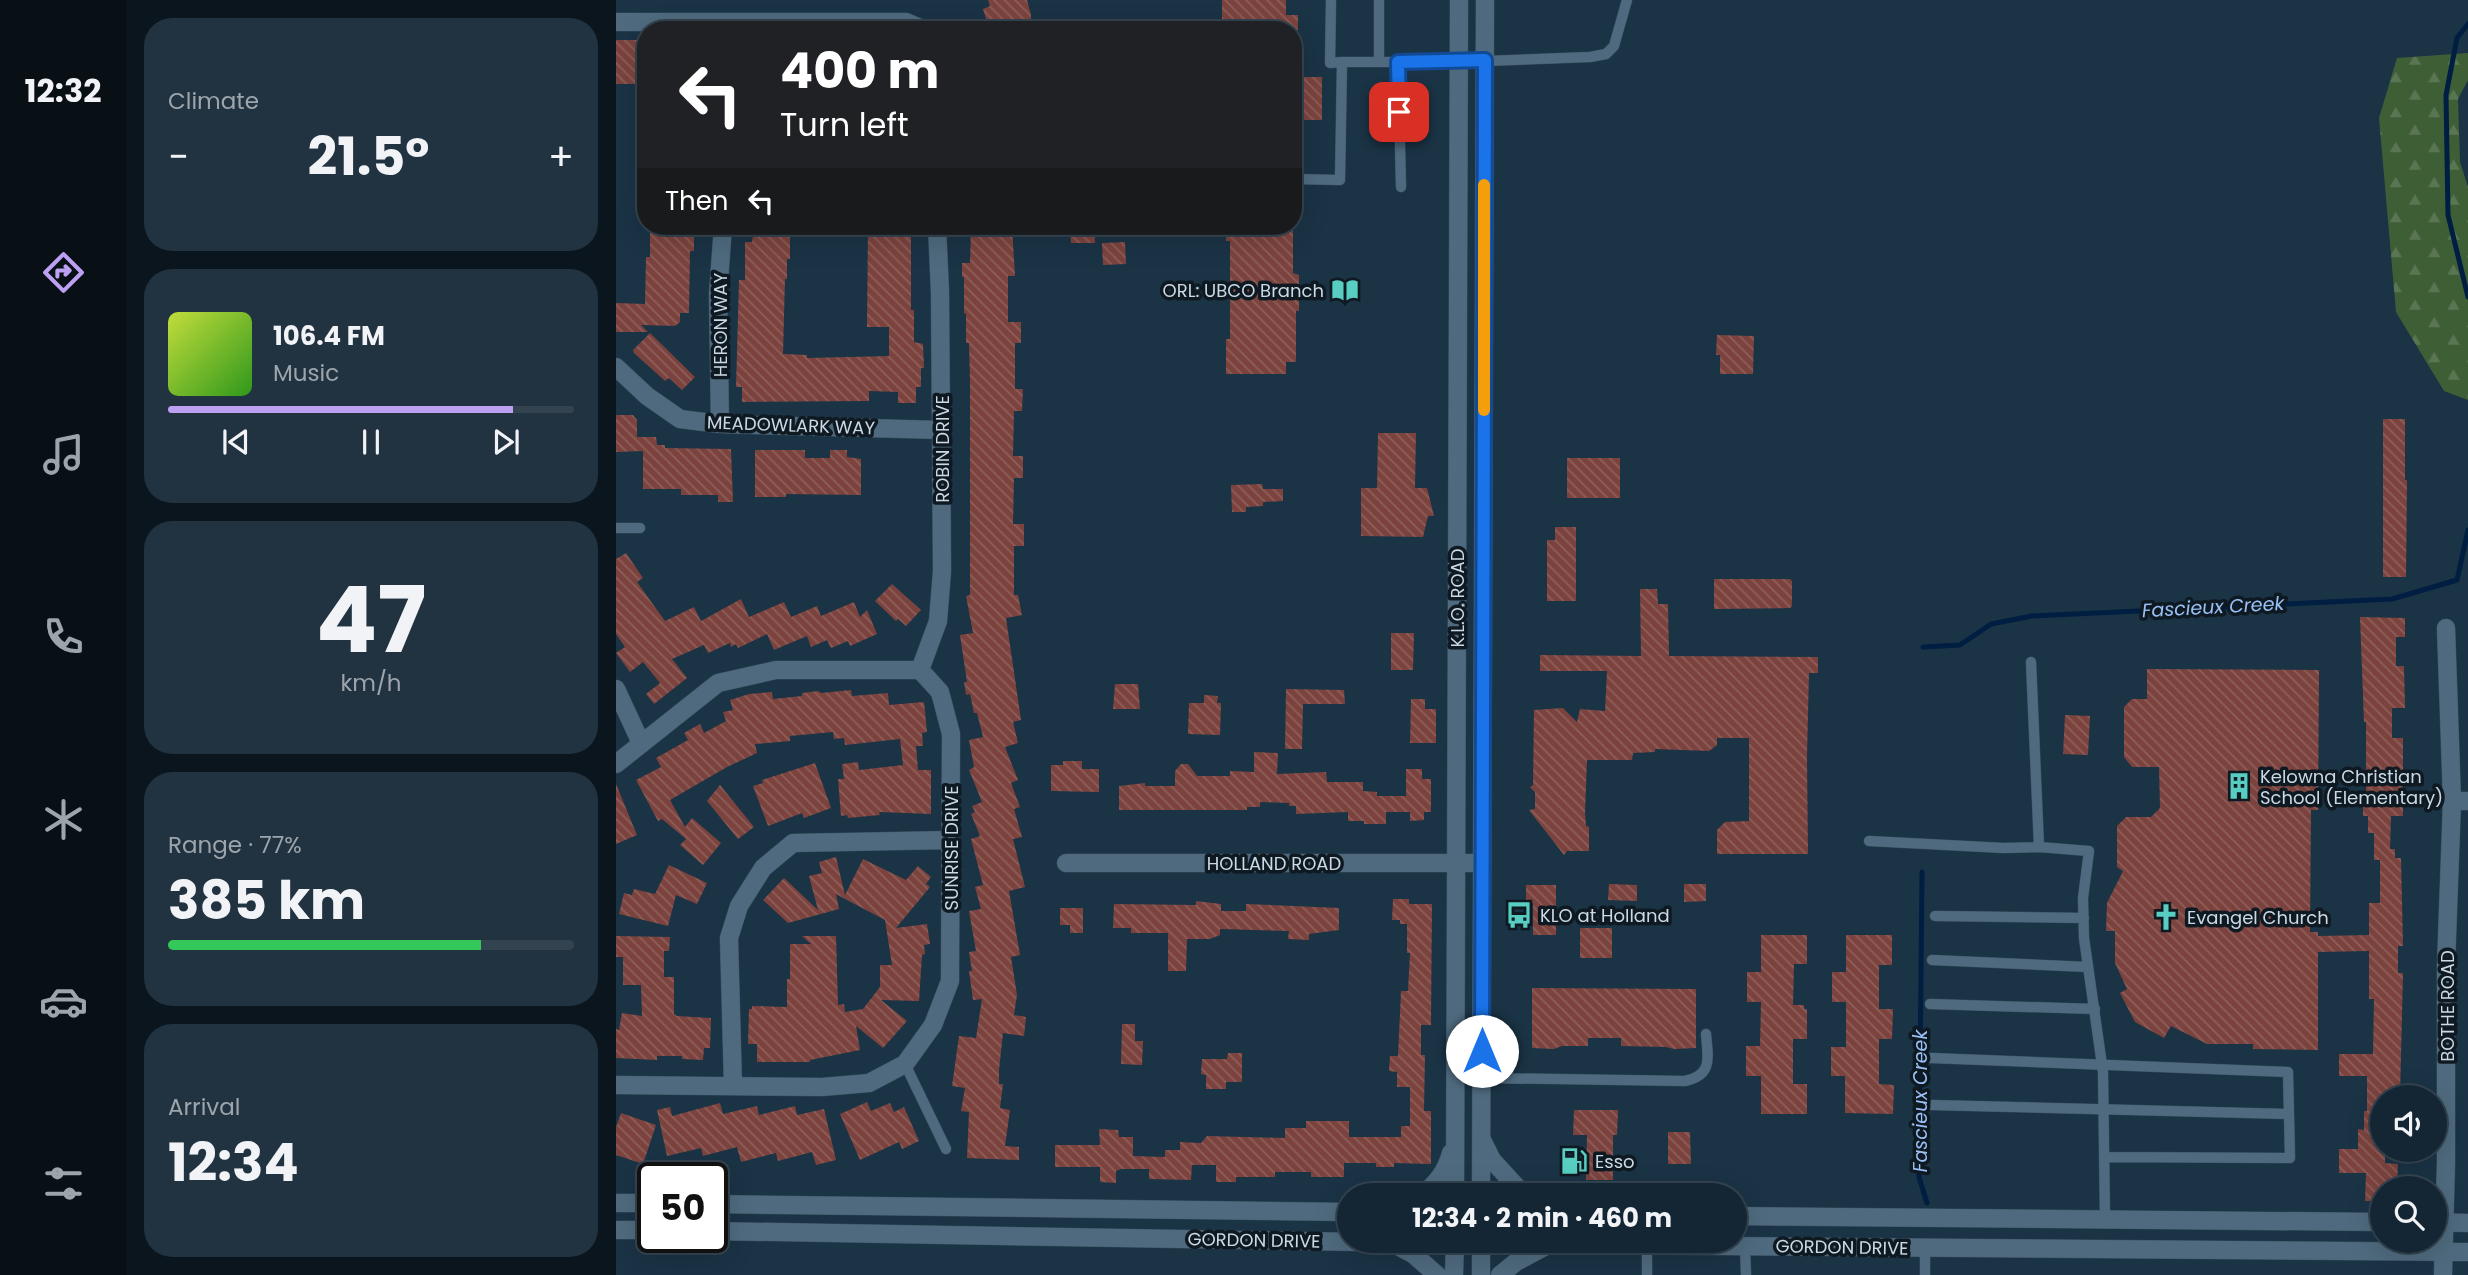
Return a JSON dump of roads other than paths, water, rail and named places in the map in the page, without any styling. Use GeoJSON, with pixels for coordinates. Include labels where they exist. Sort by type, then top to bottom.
{"type":"FeatureCollection","features":[{"type":"Feature","properties":{"kind":"main road","name":"K.L.O. ROAD"},"geometry":{"type":"LineString","coordinates":[[1455,1183],[1459,0]]}},
{"type":"Feature","properties":{"kind":"main road","name":"K.L.O. ROAD"},"geometry":{"type":"LineString","coordinates":[[1481,1183],[1485,0]]}},
{"type":"Feature","properties":{"kind":"main road"},"geometry":{"type":"LineString","coordinates":[[616,22],[637,23]]}},
{"type":"Feature","properties":{"kind":"main road","name":"HERON WAY"},"geometry":{"type":"LineString","coordinates":[[720,424],[718,294],[722,235]]}},
{"type":"Feature","properties":{"kind":"main road","name":"ROBIN DRIVE"},"geometry":{"type":"LineString","coordinates":[[920,670],[938,621],[942,571],[937,235]]}},
{"type":"Feature","properties":{"kind":"main road","name":"MEADOWLARK WAY"},"geometry":{"type":"LineString","coordinates":[[616,367],[647,396],[680,419],[720,424],[942,430]]}},
{"type":"Feature","properties":{"kind":"main road","name":"BOTHE ROAD"},"geometry":{"type":"LineString","coordinates":[[2440,1176],[2446,965],[2460,801],[2446,628]]}},
{"type":"Feature","properties":{"kind":"main road"},"geometry":{"type":"LineString","coordinates":[[616,764],[718,683],[776,670],[920,670]]}},
{"type":"Feature","properties":{"kind":"main road","name":"SUNRISE DRIVE"},"geometry":{"type":"LineString","coordinates":[[616,1085],[822,1087],[869,1083],[905,1064],[933,1025],[950,981],[951,734],[940,692],[920,670]]}},
{"type":"Feature","properties":{"kind":"main road"},"geometry":{"type":"LineString","coordinates":[[616,690],[641,743]]}},
{"type":"Feature","properties":{"kind":"main road"},"geometry":{"type":"LineString","coordinates":[[733,1086],[729,938],[739,906],[763,868],[793,843],[951,840]]}},
{"type":"Feature","properties":{"kind":"main road","name":"HOLLAND ROAD"},"geometry":{"type":"LineString","coordinates":[[1066,863],[1482,863]]}},
{"type":"Feature","properties":{"kind":"main road"},"geometry":{"type":"LineString","coordinates":[[1481,1139],[1492,1160],[1513,1183]]}},
{"type":"Feature","properties":{"kind":"main road"},"geometry":{"type":"LineString","coordinates":[[1437,1183],[1448,1167],[1455,1140]]}},
{"type":"Feature","properties":{"kind":"main road"},"geometry":{"type":"LineString","coordinates":[[616,1203],[637,1203]]}},
{"type":"Feature","properties":{"kind":"main road","name":"GORDON DRIVE"},"geometry":{"type":"LineString","coordinates":[[728,1204],[1337,1212]]}},
{"type":"Feature","properties":{"kind":"main road","name":"GORDON DRIVE"},"geometry":{"type":"LineString","coordinates":[[1747,1216],[2370,1222]]}},
{"type":"Feature","properties":{"kind":"main road"},"geometry":{"type":"LineString","coordinates":[[2447,1222],[2468,1223]]}},
{"type":"Feature","properties":{"kind":"main road"},"geometry":{"type":"LineString","coordinates":[[616,1230],[637,1230]]}},
{"type":"Feature","properties":{"kind":"main road","name":"GORDON DRIVE"},"geometry":{"type":"LineString","coordinates":[[728,1231],[1337,1241]]}},
{"type":"Feature","properties":{"kind":"main road","name":"GORDON DRIVE"},"geometry":{"type":"LineString","coordinates":[[1747,1246],[2370,1251]]}},
{"type":"Feature","properties":{"kind":"main road","name":"GORDON DRIVE"},"geometry":{"type":"LineString","coordinates":[[2447,1252],[2468,1252]]}},
{"type":"Feature","properties":{"kind":"main road"},"geometry":{"type":"LineString","coordinates":[[1411,1253],[1437,1275]]}},
{"type":"Feature","properties":{"kind":"main road"},"geometry":{"type":"LineString","coordinates":[[1454,1275],[1455,1253]]}},
{"type":"Feature","properties":{"kind":"main road"},"geometry":{"type":"LineString","coordinates":[[1481,1253],[1481,1275]]}},
{"type":"Feature","properties":{"kind":"main road"},"geometry":{"type":"LineString","coordinates":[[1500,1275],[1533,1253]]}},
{"type":"Feature","properties":{"kind":"main road","name":"BOTHE ROAD"},"geometry":{"type":"LineString","coordinates":[[2443,1253],[2443,1275]]}},
{"type":"Feature","properties":{"kind":"lane"},"geometry":{"type":"LineString","coordinates":[[1331,0],[1330,63],[1459,62],[1590,57],[1606,54],[1614,46],[1627,0]]}},
{"type":"Feature","properties":{"kind":"lane"},"geometry":{"type":"LineString","coordinates":[[1378,62],[1379,0]]}},
{"type":"Feature","properties":{"kind":"lane"},"geometry":{"type":"LineString","coordinates":[[1302,179],[1340,180],[1342,62]]}},
{"type":"Feature","properties":{"kind":"lane"},"geometry":{"type":"LineString","coordinates":[[1398,62],[1401,187]]}},
{"type":"Feature","properties":{"kind":"lane"},"geometry":{"type":"LineString","coordinates":[[616,528],[640,528]]}},
{"type":"Feature","properties":{"kind":"lane"},"geometry":{"type":"LineString","coordinates":[[2031,662],[2039,847]]}},
{"type":"Feature","properties":{"kind":"lane"},"geometry":{"type":"LineString","coordinates":[[1869,841],[2089,851],[2083,898],[2088,967],[2102,1065],[2105,1219]]}},
{"type":"Feature","properties":{"kind":"lane"},"geometry":{"type":"LineString","coordinates":[[1935,916],[2084,918]]}},
{"type":"Feature","properties":{"kind":"lane"},"geometry":{"type":"LineString","coordinates":[[1932,960],[2088,967]]}},
{"type":"Feature","properties":{"kind":"lane"},"geometry":{"type":"LineString","coordinates":[[1930,1004],[2095,1009]]}},
{"type":"Feature","properties":{"kind":"lane"},"geometry":{"type":"LineString","coordinates":[[1482,1077],[1685,1081],[1698,1078],[1705,1071],[1708,1055],[1706,1034]]}},
{"type":"Feature","properties":{"kind":"lane"},"geometry":{"type":"LineString","coordinates":[[1931,1058],[2288,1072],[2290,1158],[2104,1157]]}},
{"type":"Feature","properties":{"kind":"lane"},"geometry":{"type":"LineString","coordinates":[[905,1064],[946,1149]]}},
{"type":"Feature","properties":{"kind":"lane"},"geometry":{"type":"LineString","coordinates":[[1931,1105],[2289,1114]]}},
{"type":"Feature","properties":{"kind":"lane"},"geometry":{"type":"LineString","coordinates":[[1925,1248],[1925,1275]]}},
{"type":"Feature","properties":{"kind":"lane"},"geometry":{"type":"LineString","coordinates":[[1647,1253],[1647,1275]]}},
{"type":"Feature","properties":{"kind":"lane"},"geometry":{"type":"LineString","coordinates":[[1745,1253],[1746,1275]]}},
{"type":"Feature","properties":{"kind":"waterway","name":"Fascieux Creek"},"geometry":{"type":"LineString","coordinates":[[2468,24],[2457,38],[2446,95],[2448,215],[2468,297]]}},
{"type":"Feature","properties":{"kind":"waterway","name":"Fascieux Creek"},"geometry":{"type":"LineString","coordinates":[[1923,647],[1960,645],[1991,624],[2032,616],[2392,599],[2457,580],[2468,530]]}},
{"type":"Feature","properties":{"kind":"waterway","name":"Fascieux Creek"},"geometry":{"type":"LineString","coordinates":[[1922,872],[1919,1177],[1927,1203]]}},
{"type":"Feature","properties":{"kind":"place","name":"ORL: UBCO Branch"},"geometry":{"type":"Point","coordinates":[1345,290]}},
{"type":"Feature","properties":{"kind":"place","name":"Kelowna Christian School (Elementary)"},"geometry":{"type":"Point","coordinates":[2239,786]}},
{"type":"Feature","properties":{"kind":"place","name":"KLO at Holland"},"geometry":{"type":"Point","coordinates":[1519,915]}},
{"type":"Feature","properties":{"kind":"place","name":"Evangel Church"},"geometry":{"type":"Point","coordinates":[2166,917]}},
{"type":"Feature","properties":{"kind":"place","name":"Esso"},"geometry":{"type":"Point","coordinates":[1574,1161]}}]}
